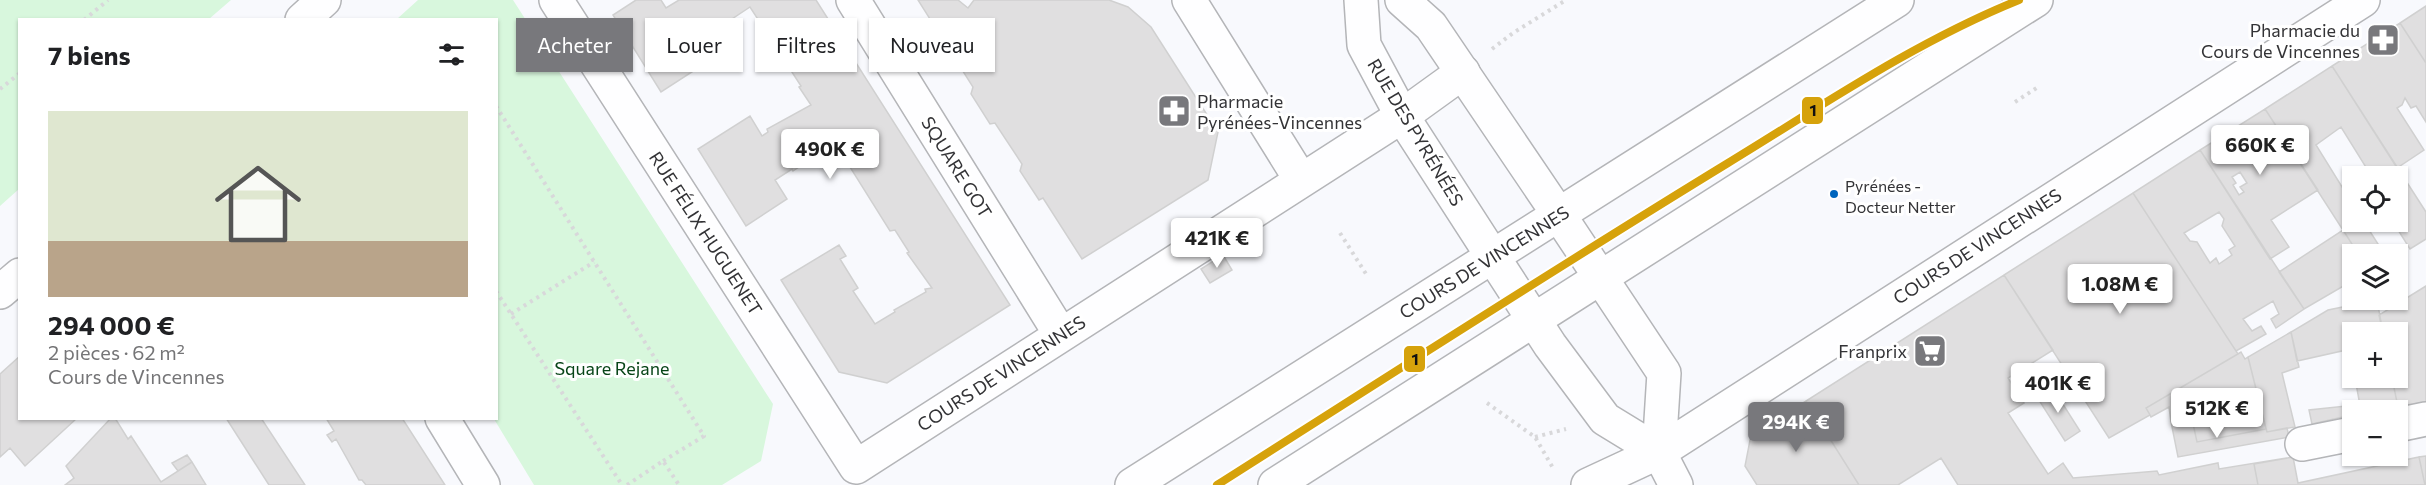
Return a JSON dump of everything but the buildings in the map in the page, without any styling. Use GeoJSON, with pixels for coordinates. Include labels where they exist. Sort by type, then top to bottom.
{"type":"FeatureCollection","features":[{"type":"Feature","properties":{"kind":"street"},"geometry":{"type":"LineString","coordinates":[[304,18],[324,0]]}},
{"type":"Feature","properties":{"kind":"street","name":"RUE FÉLIX HUGUENET"},"geometry":{"type":"LineString","coordinates":[[556,0],[856,467]]}},
{"type":"Feature","properties":{"kind":"street","name":"SQUARE GOT"},"geometry":{"type":"LineString","coordinates":[[853,0],[1060,335]]}},
{"type":"Feature","properties":{"kind":"street"},"geometry":{"type":"LineString","coordinates":[[1189,0],[1301,180]]}},
{"type":"Feature","properties":{"kind":"street","name":"RUE DES PYRÉNÉES"},"geometry":{"type":"LineString","coordinates":[[1361,0],[1365,45],[1402,116],[1534,320],[1605,419],[1659,452]]}},
{"type":"Feature","properties":{"kind":"street"},"geometry":{"type":"LineString","coordinates":[[1402,0],[1431,26],[1664,373],[1659,452],[1676,485]]}},
{"type":"Feature","properties":{"kind":"street","name":"COURS DE VINCENNES"},"geometry":{"type":"LineString","coordinates":[[1132,485],[1897,0]]}},
{"type":"Feature","properties":{"kind":"street"},"geometry":{"type":"LineString","coordinates":[[1275,485],[2036,0]]}},
{"type":"Feature","properties":{"kind":"street","name":"COURS DE VINCENNES"},"geometry":{"type":"LineString","coordinates":[[1588,485],[1659,452],[2363,0]]}},
{"type":"Feature","properties":{"kind":"street","name":"COURS DE VINCENNES"},"geometry":{"type":"LineString","coordinates":[[856,467],[1402,116],[1463,72]]}},
{"type":"Feature","properties":{"kind":"street"},"geometry":{"type":"LineString","coordinates":[[0,292],[18,277]]}},
{"type":"Feature","properties":{"kind":"street"},"geometry":{"type":"LineString","coordinates":[[2408,423],[2426,419]]}},
{"type":"Feature","properties":{"kind":"street"},"geometry":{"type":"LineString","coordinates":[[443,420],[483,485]]}},
{"type":"Feature","properties":{"kind":"street"},"geometry":{"type":"LineString","coordinates":[[2302,444],[2342,436]]}},
{"type":"Feature","properties":{"kind":"path"},"geometry":{"type":"LineString","coordinates":[[86,18],[108,0]]}},
{"type":"Feature","properties":{"kind":"path"},"geometry":{"type":"LineString","coordinates":[[1463,72],[1512,33],[1566,0]]}},
{"type":"Feature","properties":{"kind":"path"},"geometry":{"type":"LineString","coordinates":[[0,89],[18,75]]}},
{"type":"Feature","properties":{"kind":"path"},"geometry":{"type":"LineString","coordinates":[[2015,102],[2038,87]]}},
{"type":"Feature","properties":{"kind":"path"},"geometry":{"type":"LineString","coordinates":[[498,109],[704,436],[627,485]]}},
{"type":"Feature","properties":{"kind":"path"},"geometry":{"type":"LineString","coordinates":[[1340,233],[1368,277]]}},
{"type":"Feature","properties":{"kind":"path"},"geometry":{"type":"LineString","coordinates":[[511,314],[594,262]]}},
{"type":"Feature","properties":{"kind":"path"},"geometry":{"type":"LineString","coordinates":[[498,294],[622,485]]}},
{"type":"Feature","properties":{"kind":"path"},"geometry":{"type":"LineString","coordinates":[[1487,403],[1535,437],[1556,473]]}},
{"type":"Feature","properties":{"kind":"path"},"geometry":{"type":"LineString","coordinates":[[1535,437],[1567,429]]}},
{"type":"Feature","properties":{"kind":"path"},"geometry":{"type":"LineString","coordinates":[[663,461],[679,485]]}},
{"type":"Feature","properties":{"kind":"green space"},"geometry":{"type":"Polygon","coordinates":[[[0,0],[231,0],[210,18],[18,18],[18,190],[0,206],[0,0]]]}},
{"type":"Feature","properties":{"kind":"green space","name":"Square Rejane"},"geometry":{"type":"Polygon","coordinates":[[[418,0],[513,0],[525,18],[516,18],[516,72],[559,72],[773,404],[761,461],[722,485],[534,485],[495,420],[498,420],[498,18],[398,18],[418,0]]]}},
{"type":"Feature","properties":{"kind":"transit line","name":"1"},"geometry":{"type":"LineString","coordinates":[[1217,485],[1834,97],[1943,35],[2019,0]]}},
{"type":"Feature","properties":{"kind":"place","name":"Pharmacie du Cours de Vincennes"},"geometry":{"type":"Point","coordinates":[2383,40]}},
{"type":"Feature","properties":{"kind":"place","name":"Pharmacie Pyrénées-Vincennes"},"geometry":{"type":"Point","coordinates":[1174,111]}},
{"type":"Feature","properties":{"kind":"place","name":"Pyrénées - Docteur Netter"},"geometry":{"type":"Point","coordinates":[1834,194]}},
{"type":"Feature","properties":{"kind":"place","name":"Franprix"},"geometry":{"type":"Point","coordinates":[1930,351]}}]}
